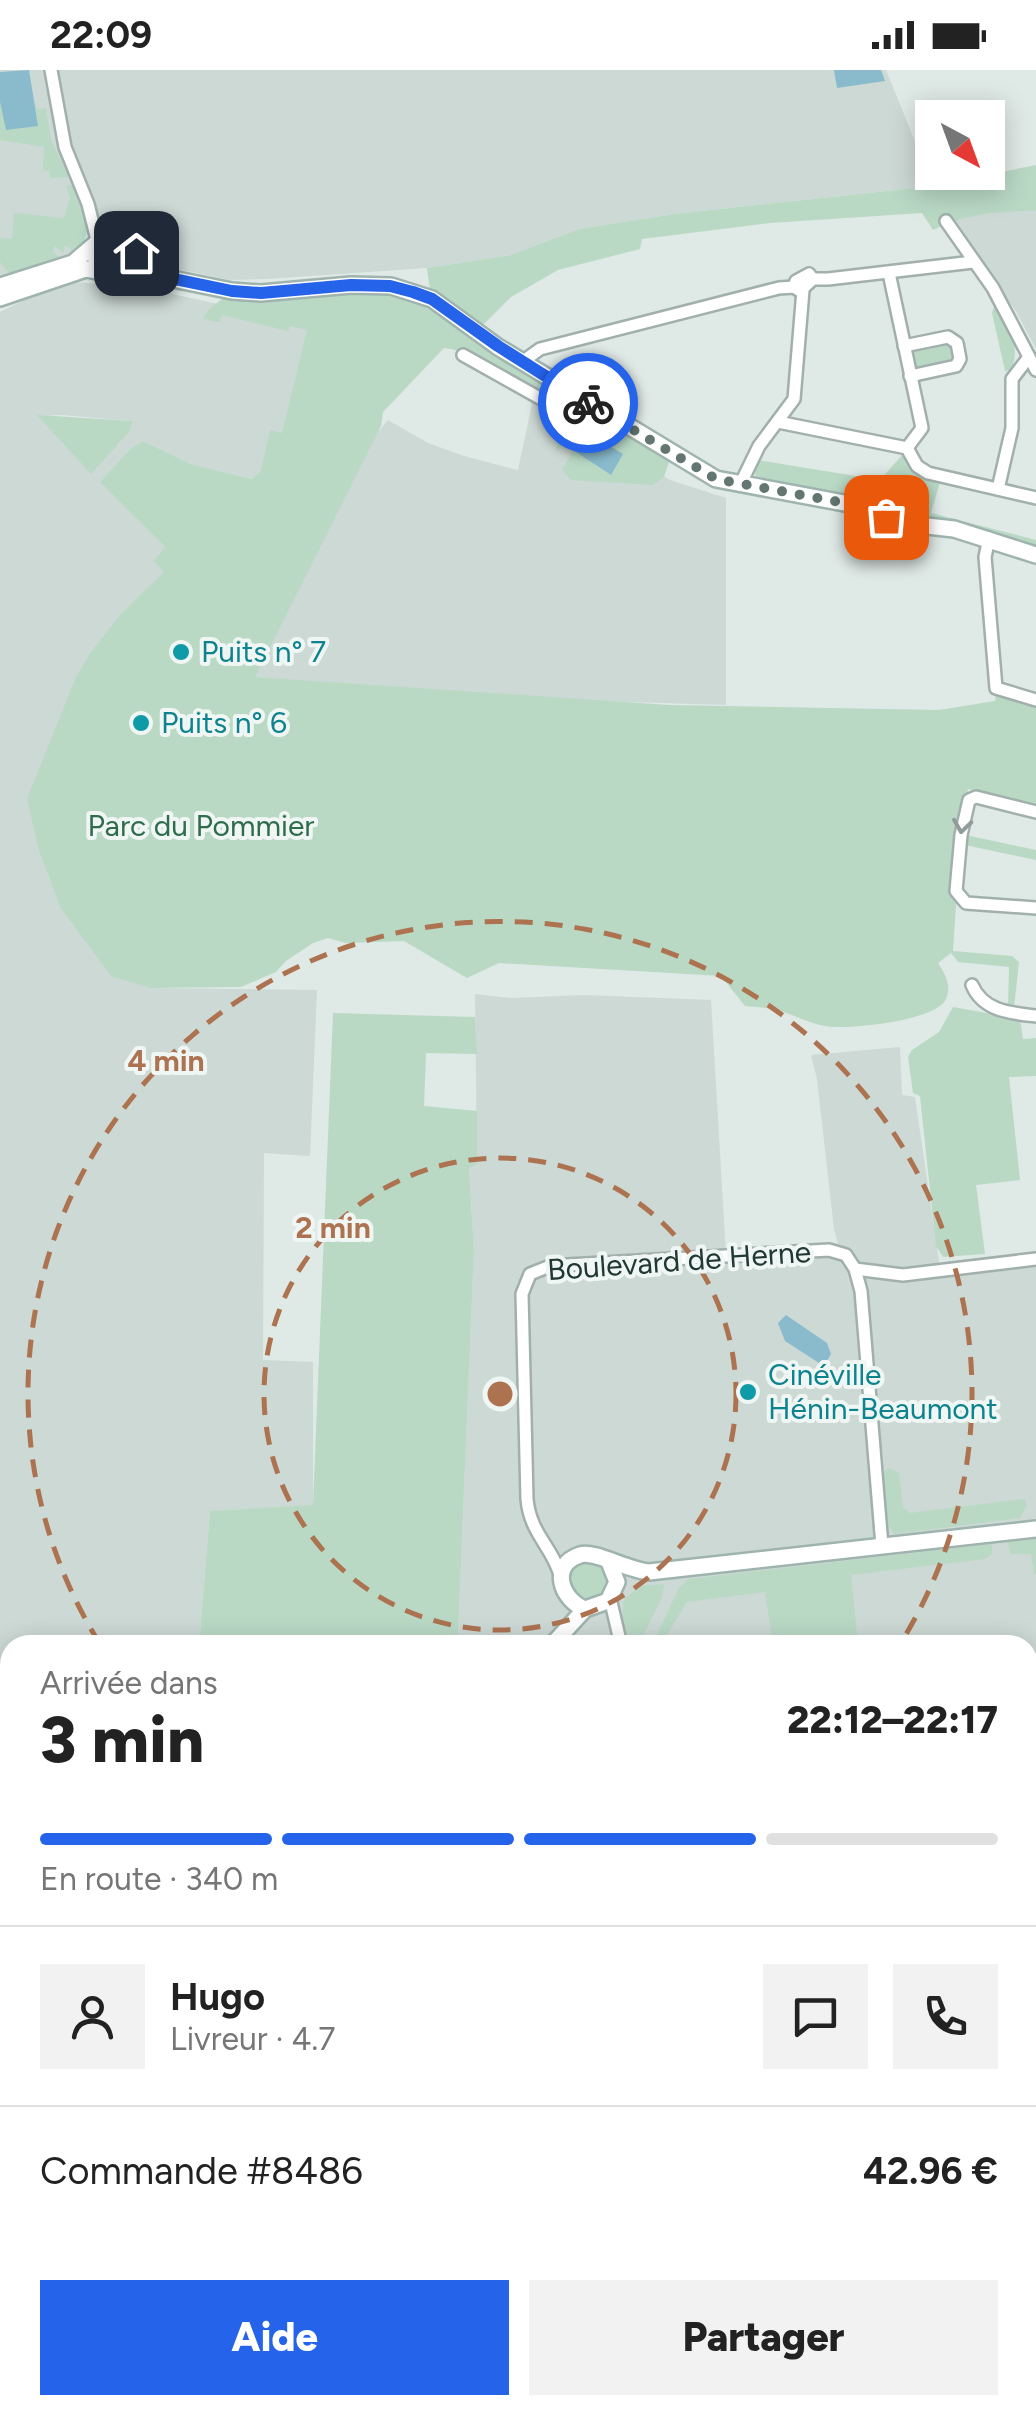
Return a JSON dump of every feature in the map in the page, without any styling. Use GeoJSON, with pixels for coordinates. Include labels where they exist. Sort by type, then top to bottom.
{"type":"FeatureCollection","features":[{"type":"Feature","properties":{"kind":"main road"},"geometry":{"type":"LineString","coordinates":[[0,286],[74,262],[114,231],[130,237],[136,253],[160,276]]}},
{"type":"Feature","properties":{"kind":"main road"},"geometry":{"type":"LineString","coordinates":[[96,243],[94,257],[103,270]]}},
{"type":"Feature","properties":{"kind":"main road"},"geometry":{"type":"LineString","coordinates":[[0,298],[86,269],[114,274],[124,271],[136,253]]}},
{"type":"Feature","properties":{"kind":"main road"},"geometry":{"type":"LineString","coordinates":[[124,271],[232,291],[390,286],[432,299],[522,362],[700,472],[829,509],[927,526],[951,538],[987,543],[1036,559]]}},
{"type":"Feature","properties":{"kind":"main road"},"geometry":{"type":"LineString","coordinates":[[554,1635],[567,1564],[578,1555],[595,1554],[630,1570],[649,1572],[1036,1529]]}},
{"type":"Feature","properties":{"kind":"main road"},"geometry":{"type":"LineString","coordinates":[[609,1562],[616,1575],[613,1594]]}},
{"type":"Feature","properties":{"kind":"main road"},"geometry":{"type":"LineString","coordinates":[[561,1635],[590,1608],[649,1572]]}},
{"type":"Feature","properties":{"kind":"main road"},"geometry":{"type":"LineString","coordinates":[[563,1586],[576,1605],[590,1608]]}},
{"type":"Feature","properties":{"kind":"street"},"geometry":{"type":"LineString","coordinates":[[51,70],[65,147],[88,204],[96,243]]}},
{"type":"Feature","properties":{"kind":"street"},"geometry":{"type":"LineString","coordinates":[[88,204],[114,231]]}},
{"type":"Feature","properties":{"kind":"street"},"geometry":{"type":"LineString","coordinates":[[946,221],[993,288],[1033,363],[1012,379],[1012,428],[998,488]]}},
{"type":"Feature","properties":{"kind":"street"},"geometry":{"type":"LineString","coordinates":[[522,362],[540,349],[798,288],[813,279],[974,262]]}},
{"type":"Feature","properties":{"kind":"street"},"geometry":{"type":"LineString","coordinates":[[889,273],[922,430],[907,448]]}},
{"type":"Feature","properties":{"kind":"street"},"geometry":{"type":"LineString","coordinates":[[740,485],[759,446],[795,395],[798,288]]}},
{"type":"Feature","properties":{"kind":"street"},"geometry":{"type":"LineString","coordinates":[[904,346],[948,337],[957,343],[960,359],[956,366],[910,376]]}},
{"type":"Feature","properties":{"kind":"street"},"geometry":{"type":"LineString","coordinates":[[462,355],[552,405],[566,402],[572,393]]}},
{"type":"Feature","properties":{"kind":"street"},"geometry":{"type":"LineString","coordinates":[[778,422],[907,448],[917,466],[928,473],[1036,498]]}},
{"type":"Feature","properties":{"kind":"street"},"geometry":{"type":"LineString","coordinates":[[987,543],[996,688],[1036,700]]}},
{"type":"Feature","properties":{"kind":"street"},"geometry":{"type":"LineString","coordinates":[[1036,812],[976,797],[969,800],[956,891],[966,902],[1036,908]]}},
{"type":"Feature","properties":{"kind":"street"},"geometry":{"type":"LineString","coordinates":[[972,985],[984,1004],[1036,1016]]}},
{"type":"Feature","properties":{"kind":"street","name":"Boulevard de Herne"},"geometry":{"type":"LineString","coordinates":[[563,1586],[532,1524],[527,1499],[521,1303],[523,1286],[530,1274],[550,1266],[829,1250],[846,1255],[856,1269],[904,1275],[1036,1259]]}},
{"type":"Feature","properties":{"kind":"street"},"geometry":{"type":"LineString","coordinates":[[856,1269],[882,1546]]}},
{"type":"Feature","properties":{"kind":"street"},"geometry":{"type":"LineString","coordinates":[[545,1546],[578,1555]]}},
{"type":"Feature","properties":{"kind":"street"},"geometry":{"type":"LineString","coordinates":[[613,1594],[619,1635]]}},
{"type":"Feature","properties":{"kind":"street"},"geometry":{"type":"LineString","coordinates":[[590,1608],[616,1635]]}},
{"type":"Feature","properties":{"kind":"shaded area"},"geometry":{"type":"Polygon","coordinates":[[[0,70],[886,70],[915,142],[915,188],[674,214],[579,229],[511,255],[427,268],[230,280],[168,267],[151,252],[137,228],[113,216],[85,229],[68,258],[0,275],[0,70]]]}},
{"type":"Feature","properties":{"kind":"shaded area"},"geometry":{"type":"Polygon","coordinates":[[[995,211],[1036,211],[1036,349],[978,256],[946,221],[995,211]]]}},
{"type":"Feature","properties":{"kind":"shaded area"},"geometry":{"type":"Polygon","coordinates":[[[63,281],[145,288],[323,327],[296,441],[253,479],[191,464],[143,441],[131,448],[101,481],[165,547],[165,572],[152,585],[27,799],[38,849],[60,907],[151,988],[317,990],[310,1156],[264,1153],[263,1360],[313,1362],[313,1506],[210,1511],[200,1635],[0,1635],[0,312],[63,281]],[[62,415],[38,416],[119,444],[133,422],[62,415]]]}},
{"type":"Feature","properties":{"kind":"shaded area"},"geometry":{"type":"Polygon","coordinates":[[[533,399],[670,480],[726,498],[726,705],[563,700],[254,677],[372,439],[388,420],[428,443],[518,470],[533,399]]]}},
{"type":"Feature","properties":{"kind":"shaded area"},"geometry":{"type":"Polygon","coordinates":[[[475,994],[511,998],[584,995],[711,1000],[726,1255],[840,1251],[811,1055],[900,1047],[902,1095],[915,1097],[940,1269],[1036,1261],[1036,1635],[444,1635],[458,1633],[474,1249],[469,1167],[477,1164],[475,994]]]}},
{"type":"Feature","properties":{"kind":"green space"},"geometry":{"type":"Polygon","coordinates":[[[33,98],[37,109],[46,108],[51,140],[69,177],[50,178],[49,171],[43,170],[44,147],[0,140],[0,102],[6,130],[37,125],[33,98]]]}},
{"type":"Feature","properties":{"kind":"green space","name":"Parc du Pommier"},"geometry":{"type":"Polygon","coordinates":[[[1036,165],[1036,211],[983,214],[933,230],[922,213],[770,223],[642,239],[640,249],[558,270],[511,297],[473,335],[558,389],[552,401],[486,362],[444,348],[383,412],[381,426],[255,677],[669,705],[939,710],[995,701],[996,693],[1036,705],[1036,806],[968,789],[961,834],[1036,850],[1036,860],[960,844],[953,951],[1012,956],[1019,962],[1014,1008],[1008,1008],[1009,967],[958,962],[951,953],[938,963],[948,989],[940,1006],[896,1021],[847,1027],[821,1025],[772,1009],[745,1006],[721,976],[499,963],[467,978],[404,941],[346,943],[328,938],[313,943],[276,972],[241,987],[151,988],[111,976],[60,907],[38,849],[27,799],[76,677],[91,652],[120,615],[164,572],[154,561],[165,547],[100,482],[131,448],[143,441],[191,464],[252,479],[261,471],[270,430],[282,433],[307,330],[290,326],[288,331],[222,315],[219,322],[203,319],[208,310],[222,299],[333,294],[334,287],[431,298],[427,268],[511,255],[579,229],[674,214],[915,188],[1005,190],[1005,171],[1036,165]]]}},
{"type":"Feature","properties":{"kind":"green space"},"geometry":{"type":"Polygon","coordinates":[[[72,185],[88,229],[81,250],[68,258],[71,248],[65,246],[63,253],[55,246],[53,252],[62,259],[22,272],[8,272],[0,262],[0,238],[12,239],[14,213],[64,218],[70,198],[66,186],[72,185]]]}},
{"type":"Feature","properties":{"kind":"green space"},"geometry":{"type":"Polygon","coordinates":[[[994,307],[1012,337],[1015,353],[1011,370],[1005,371],[994,307]]]}},
{"type":"Feature","properties":{"kind":"green space"},"geometry":{"type":"Polygon","coordinates":[[[952,341],[956,361],[913,372],[909,349],[952,341]]]}},
{"type":"Feature","properties":{"kind":"green space"},"geometry":{"type":"Polygon","coordinates":[[[574,400],[670,459],[664,477],[653,485],[571,480],[562,470],[573,450],[610,475],[574,424],[557,452],[558,424],[543,415],[545,406],[558,411],[574,400]]]}},
{"type":"Feature","properties":{"kind":"green space"},"geometry":{"type":"Polygon","coordinates":[[[37,415],[133,421],[129,432],[91,474],[37,415]]]}},
{"type":"Feature","properties":{"kind":"green space"},"geometry":{"type":"Polygon","coordinates":[[[903,454],[917,474],[940,482],[931,513],[1036,540],[1036,548],[929,516],[756,476],[754,471],[758,460],[880,480],[903,454]]]}},
{"type":"Feature","properties":{"kind":"green space"},"geometry":{"type":"Polygon","coordinates":[[[953,1007],[1020,1019],[1023,1039],[1036,1038],[1036,1076],[1009,1077],[1020,1180],[976,1185],[985,1254],[943,1257],[936,1246],[920,1096],[913,1093],[908,1057],[939,1032],[953,1007]]]}},
{"type":"Feature","properties":{"kind":"green space"},"geometry":{"type":"Polygon","coordinates":[[[333,1013],[475,1017],[477,1054],[426,1053],[424,1106],[477,1111],[477,1164],[469,1168],[474,1249],[458,1634],[200,1635],[210,1511],[313,1505],[333,1013]]]}},
{"type":"Feature","properties":{"kind":"green space"},"geometry":{"type":"Polygon","coordinates":[[[889,1468],[899,1473],[903,1507],[910,1513],[1024,1499],[1027,1505],[1020,1518],[894,1534],[888,1525],[883,1472],[889,1468]]]}},
{"type":"Feature","properties":{"kind":"green space"},"geometry":{"type":"Polygon","coordinates":[[[1036,1539],[1034,1574],[1031,1554],[1011,1554],[1007,1542],[1036,1539]]]}},
{"type":"Feature","properties":{"kind":"green space"},"geometry":{"type":"Polygon","coordinates":[[[992,1544],[992,1554],[985,1559],[851,1575],[857,1635],[771,1635],[765,1592],[687,1602],[667,1635],[657,1635],[679,1588],[688,1579],[992,1544]]]}},
{"type":"Feature","properties":{"kind":"green space"},"geometry":{"type":"Polygon","coordinates":[[[589,1561],[603,1567],[609,1581],[603,1595],[589,1601],[575,1595],[569,1581],[575,1567],[589,1561]]]}},
{"type":"Feature","properties":{"kind":"green space"},"geometry":{"type":"Polygon","coordinates":[[[664,1584],[662,1598],[643,1635],[623,1635],[618,1619],[622,1618],[624,1599],[641,1586],[664,1584]]]}},
{"type":"Feature","properties":{"kind":"water"},"geometry":{"type":"Polygon","coordinates":[[[29,70],[38,126],[6,130],[0,102],[0,72],[29,70]]]}},
{"type":"Feature","properties":{"kind":"water"},"geometry":{"type":"Polygon","coordinates":[[[834,70],[881,70],[885,81],[837,88],[834,70]]]}},
{"type":"Feature","properties":{"kind":"water"},"geometry":{"type":"Polygon","coordinates":[[[573,424],[623,454],[611,475],[562,443],[573,424]]]}},
{"type":"Feature","properties":{"kind":"water"},"geometry":{"type":"Polygon","coordinates":[[[786,1315],[827,1343],[831,1354],[827,1361],[819,1363],[785,1341],[778,1323],[786,1315]]]}},
{"type":"Feature","properties":{"kind":"way so far"},"geometry":{"type":"LineString","coordinates":[[588,403],[716,479],[855,505],[886,517]]}},
{"type":"Feature","properties":{"kind":"place","name":"Puits n° 7"},"geometry":{"type":"Point","coordinates":[181,652]}},
{"type":"Feature","properties":{"kind":"place","name":"Puits n° 6"},"geometry":{"type":"Point","coordinates":[141,723]}},
{"type":"Feature","properties":{"kind":"place","name":"Cinéville Hénin-Beaumont"},"geometry":{"type":"Point","coordinates":[748,1392]}},
{"type":"Feature","properties":{"kind":"route"},"geometry":{"type":"LineString","coordinates":[[136,253],[160,276],[232,291],[261,293],[351,285],[390,286],[413,292],[432,299],[588,403]]}}]}
